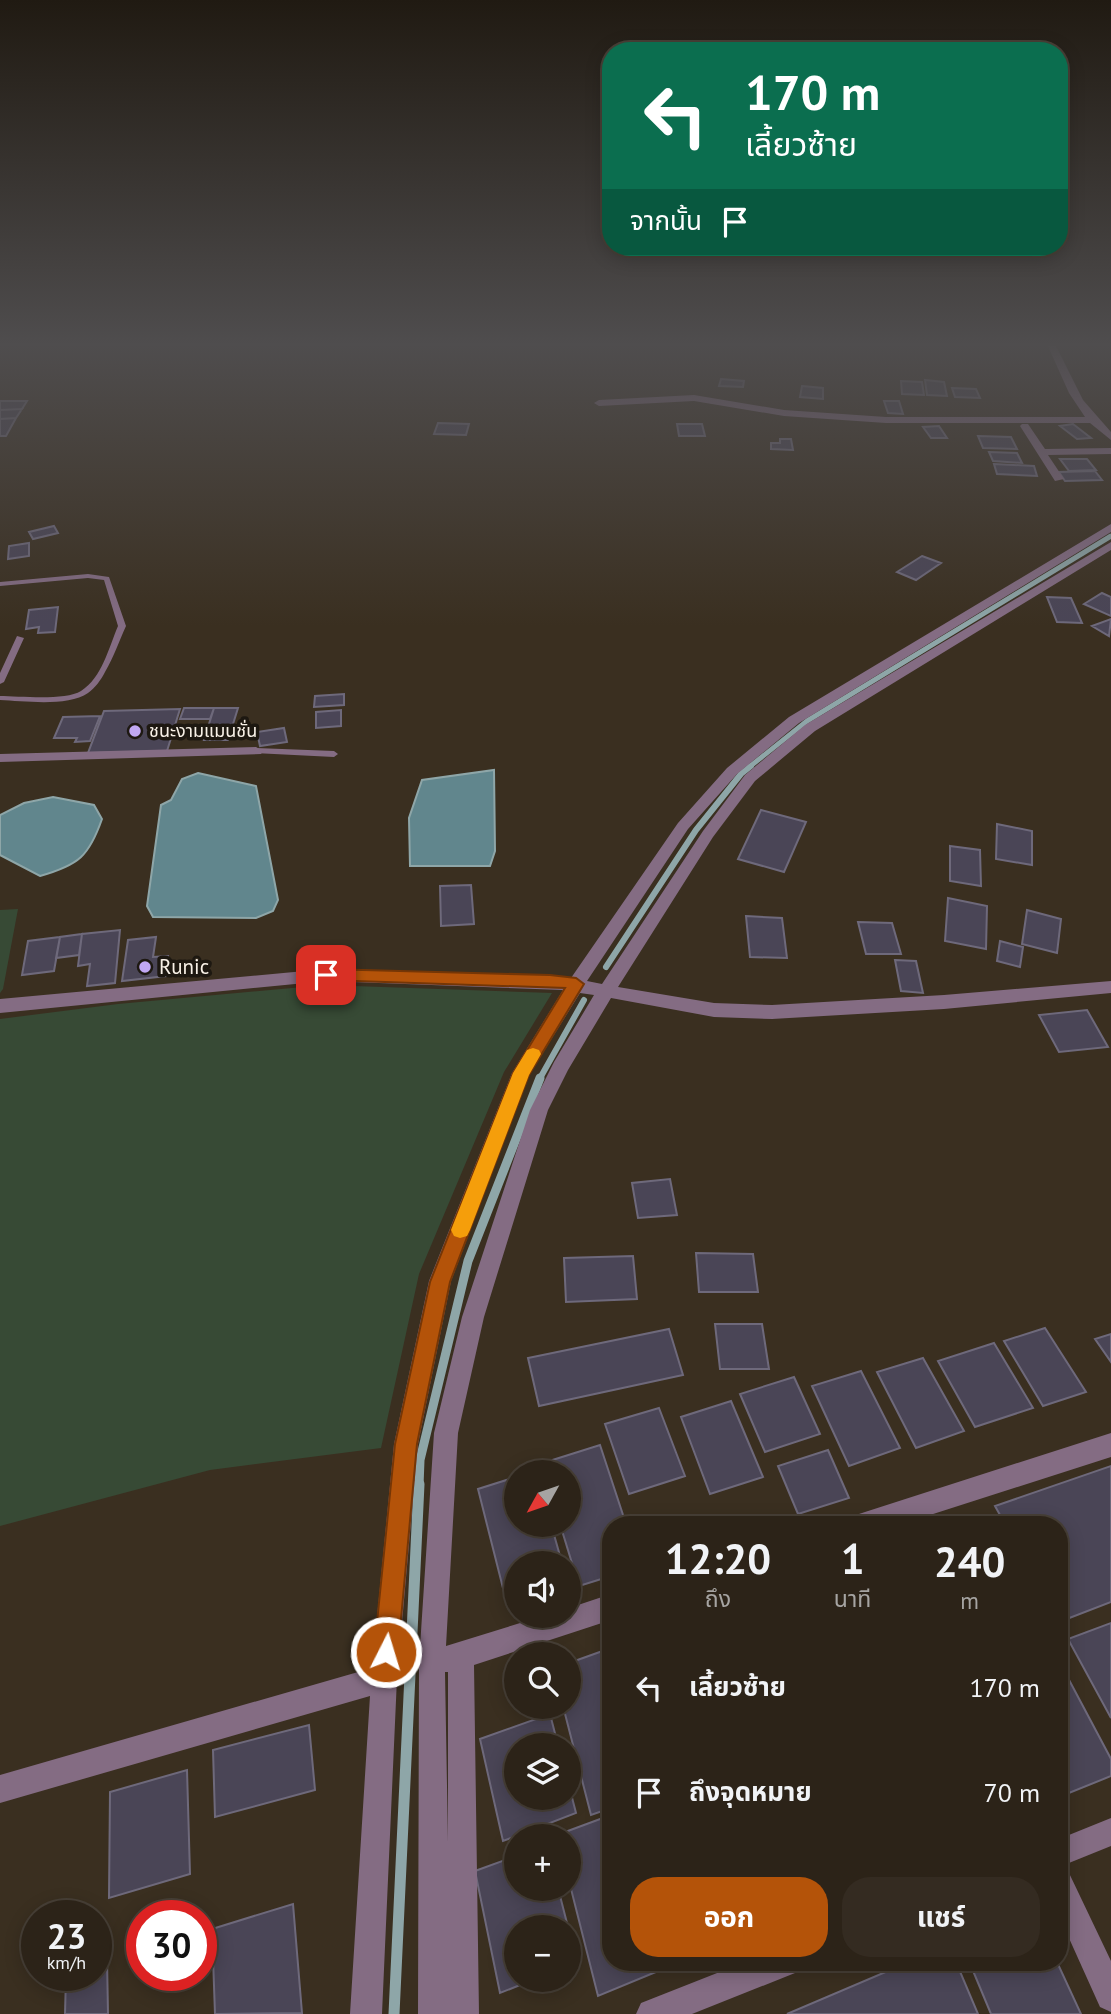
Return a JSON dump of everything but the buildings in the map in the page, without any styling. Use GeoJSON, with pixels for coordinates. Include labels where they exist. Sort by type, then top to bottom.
{"type":"FeatureCollection","features":[{"type":"Feature","properties":{"kind":"street"},"geometry":{"type":"LineString","coordinates":[[1032,438],[1059,479]]}},
{"type":"Feature","properties":{"kind":"street"},"geometry":{"type":"LineString","coordinates":[[1042,452],[1111,451]]}},
{"type":"Feature","properties":{"kind":"street"},"geometry":{"type":"LineString","coordinates":[[366,2014],[384,1678],[406,1444],[440,1282],[522,1073],[576,984],[683,826],[732,771],[794,720],[1111,527]]}},
{"type":"Feature","properties":{"kind":"street"},"geometry":{"type":"LineString","coordinates":[[434,2014],[432,1662],[446,1433],[473,1317],[539,1110],[606,991],[708,834],[750,778],[810,728],[1111,545]]}},
{"type":"Feature","properties":{"kind":"street"},"geometry":{"type":"LineString","coordinates":[[0,758],[256,751]]}},
{"type":"Feature","properties":{"kind":"street"},"geometry":{"type":"LineString","coordinates":[[0,1006],[326,975],[550,981],[714,1010],[772,1012],[944,1002],[1111,987]]}},
{"type":"Feature","properties":{"kind":"street"},"geometry":{"type":"LineString","coordinates":[[903,1516],[1111,1445]]}},
{"type":"Feature","properties":{"kind":"street"},"geometry":{"type":"LineString","coordinates":[[432,1662],[461,1656],[602,1610]]}},
{"type":"Feature","properties":{"kind":"street"},"geometry":{"type":"LineString","coordinates":[[461,1656],[463,2014]]}},
{"type":"Feature","properties":{"kind":"street"},"geometry":{"type":"LineString","coordinates":[[0,1788],[384,1678]]}},
{"type":"Feature","properties":{"kind":"street"},"geometry":{"type":"LineString","coordinates":[[1068,1849],[1111,1832]]}},
{"type":"Feature","properties":{"kind":"street"},"geometry":{"type":"LineString","coordinates":[[1068,1903],[1111,1996]]}},
{"type":"Feature","properties":{"kind":"street"},"geometry":{"type":"LineString","coordinates":[[652,2014],[761,1971]]}},
{"type":"Feature","properties":{"kind":"lane"},"geometry":{"type":"LineString","coordinates":[[0,584],[88,576],[107,578],[122,626],[102,671],[83,693],[71,697],[0,698]]}},
{"type":"Feature","properties":{"kind":"lane"},"geometry":{"type":"LineString","coordinates":[[0,682],[20,638]]}},
{"type":"Feature","properties":{"kind":"lane"},"geometry":{"type":"LineString","coordinates":[[256,751],[334,754]]}},
{"type":"Feature","properties":{"kind":"green space"},"geometry":{"type":"Polygon","coordinates":[[[18,909],[3,989],[0,993],[0,910],[18,909]]]}},
{"type":"Feature","properties":{"kind":"green space"},"geometry":{"type":"Polygon","coordinates":[[[325,985],[552,993],[504,1072],[419,1274],[381,1448],[210,1470],[0,1526],[0,1019],[118,1004],[325,985]]]}},
{"type":"Feature","properties":{"kind":"water"},"geometry":{"type":"Polygon","coordinates":[[[494,770],[495,851],[490,866],[410,866],[409,818],[422,780],[494,770]]]}},
{"type":"Feature","properties":{"kind":"water"},"geometry":{"type":"Polygon","coordinates":[[[198,773],[256,786],[278,900],[273,911],[256,918],[153,917],[147,906],[161,805],[171,800],[182,779],[198,773]]]}},
{"type":"Feature","properties":{"kind":"water"},"geometry":{"type":"Polygon","coordinates":[[[53,797],[94,805],[102,819],[92,842],[81,857],[64,868],[40,876],[0,855],[0,815],[24,803],[53,797]]]}},
{"type":"Feature","properties":{"kind":"waterway"},"geometry":{"type":"LineString","coordinates":[[748,768],[807,721],[1111,536]]}},
{"type":"Feature","properties":{"kind":"waterway"},"geometry":{"type":"LineString","coordinates":[[606,967],[696,830],[741,774],[751,766]]}},
{"type":"Feature","properties":{"kind":"waterway"},"geometry":{"type":"LineString","coordinates":[[540,1079],[584,1000]]}},
{"type":"Feature","properties":{"kind":"waterway"},"geometry":{"type":"LineString","coordinates":[[419,1486],[420,1460],[468,1261],[540,1079]]}},
{"type":"Feature","properties":{"kind":"waterway"},"geometry":{"type":"LineString","coordinates":[[394,2014],[419,1484]]}},
{"type":"Feature","properties":{"kind":"slow traffic"},"geometry":{"type":"LineString","coordinates":[[460,1230],[522,1073],[533,1054]]}},
{"type":"Feature","properties":{"kind":"place","name":"ชนะงามแมนชั่น"},"geometry":{"type":"Point","coordinates":[135,731]}},
{"type":"Feature","properties":{"kind":"place","name":"Runic"},"geometry":{"type":"Point","coordinates":[145,967]}},
{"type":"Feature","properties":{"kind":"route"},"geometry":{"type":"LineString","coordinates":[[326,975],[576,984],[522,1073],[440,1282],[406,1444],[386,1652]]}}]}
